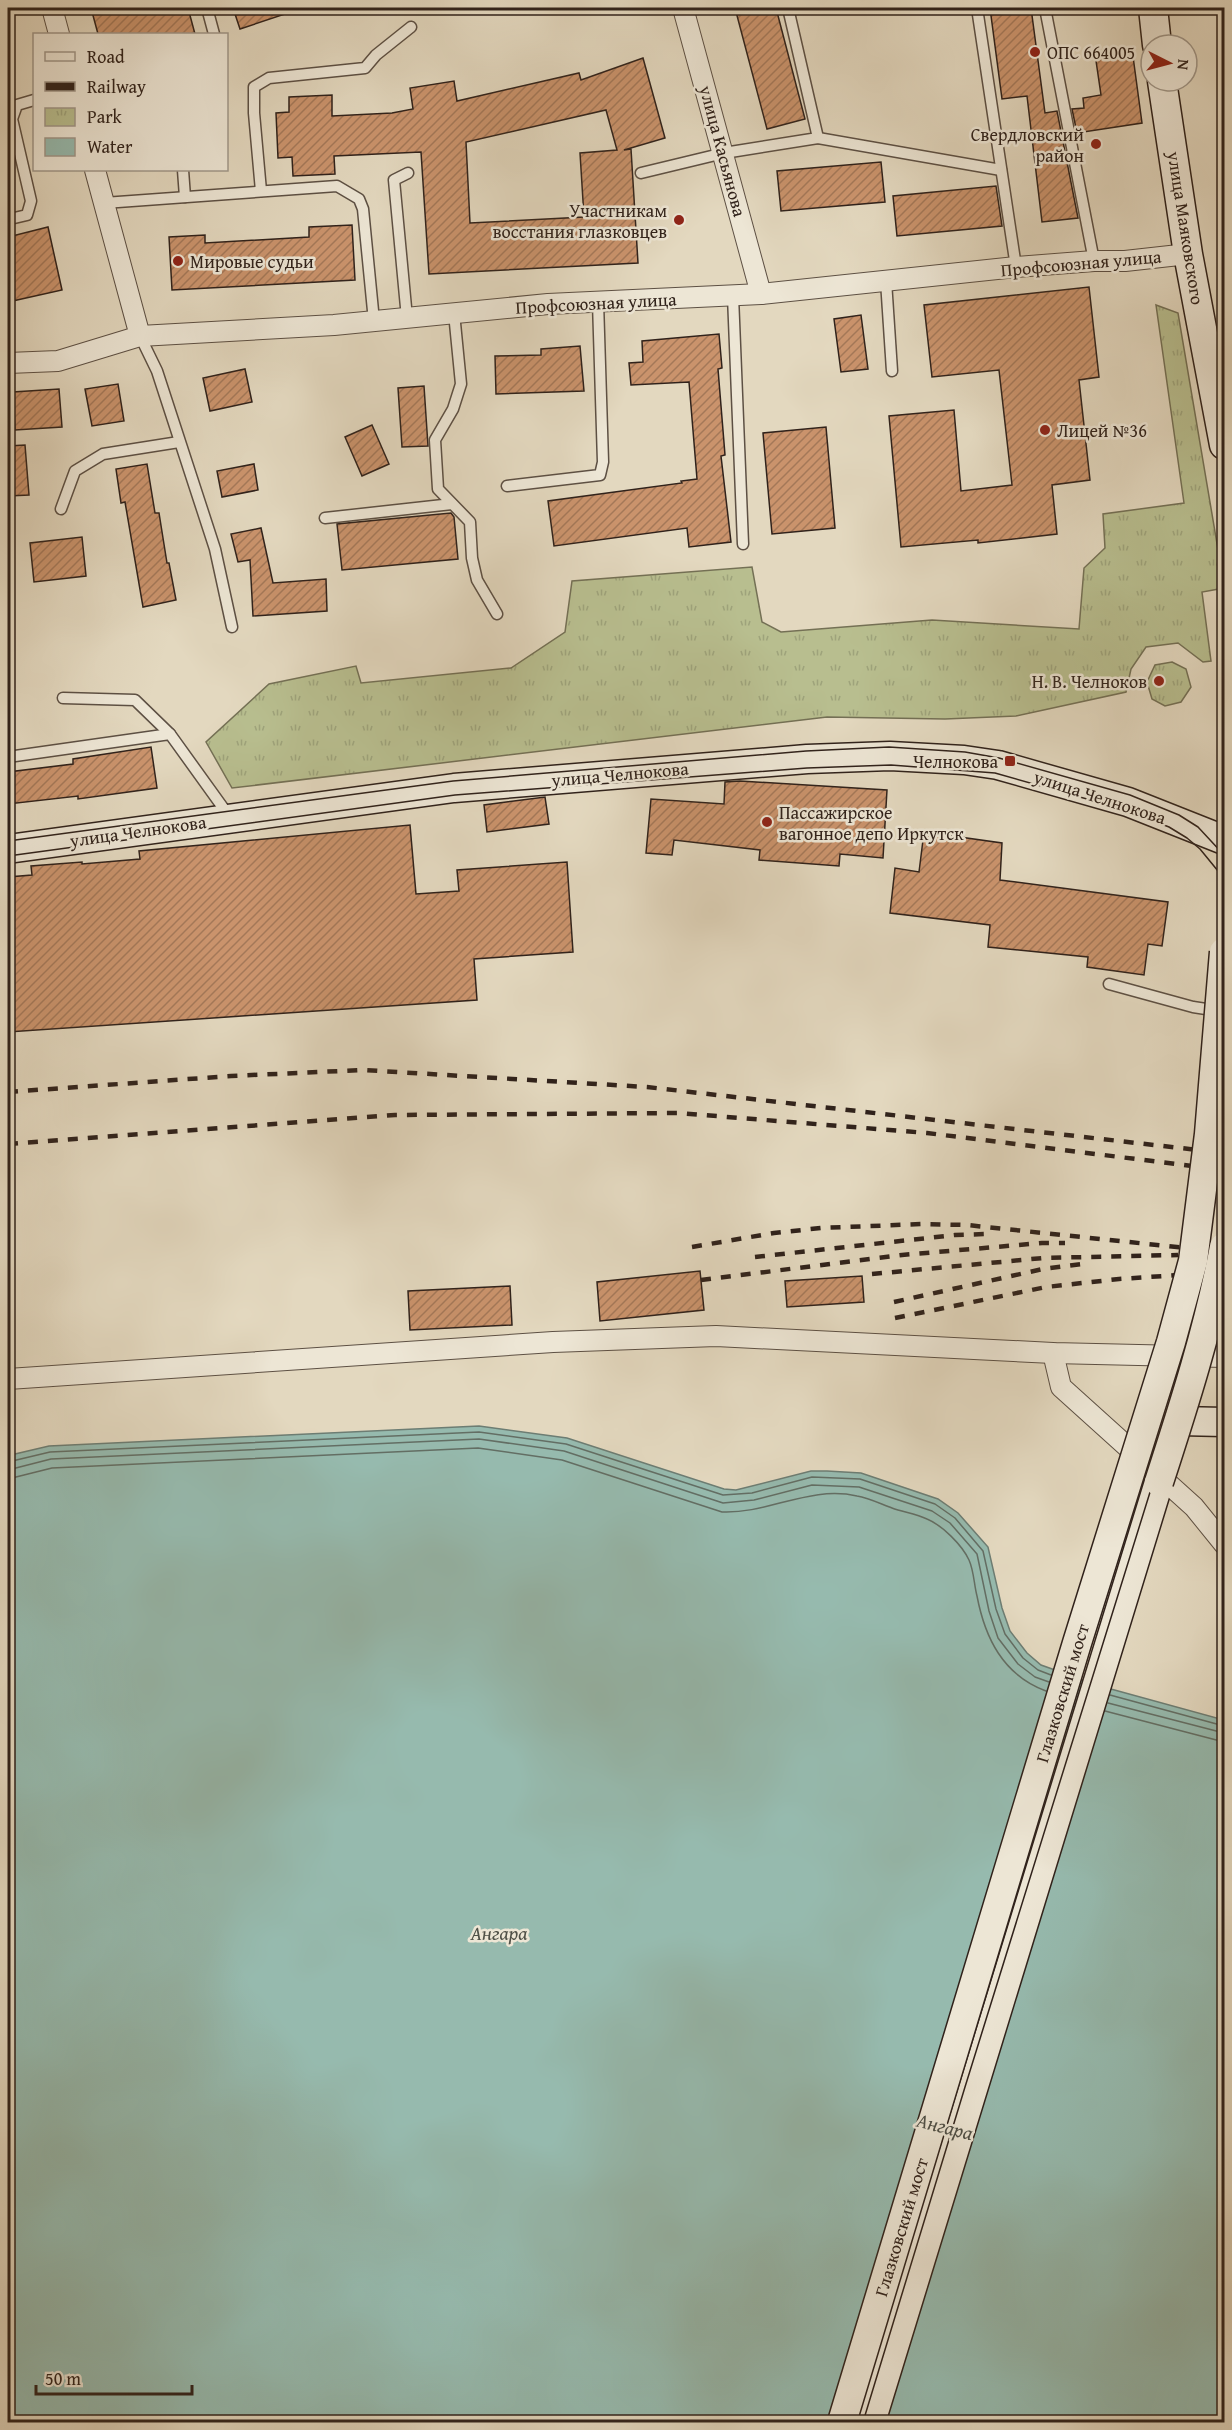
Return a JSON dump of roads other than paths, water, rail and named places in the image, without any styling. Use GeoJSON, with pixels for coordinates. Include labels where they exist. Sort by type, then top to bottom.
{"type":"FeatureCollection","features":[{"type":"Feature","properties":{"kind":"main road"},"geometry":{"type":"LineString","coordinates":[[1153,8],[1156,33]]}},
{"type":"Feature","properties":{"kind":"main road","name":"улица Маяковского"},"geometry":{"type":"LineString","coordinates":[[1164,93],[1188,254],[1224,445]]}},
{"type":"Feature","properties":{"kind":"main road","name":"улица Челнокова"},"geometry":{"type":"LineString","coordinates":[[8,849],[454,788],[807,759],[890,756],[964,760],[998,765],[1128,802],[1224,840]]}},
{"type":"Feature","properties":{"kind":"main road","name":"Глазковский мост"},"geometry":{"type":"LineString","coordinates":[[842,2422],[1184,1294],[1196,1240],[1209,1134],[1224,952]]}},
{"type":"Feature","properties":{"kind":"main road","name":"Глазковский мост"},"geometry":{"type":"LineString","coordinates":[[871,2422],[1179,1421],[1218,1279],[1224,1247]]}},
{"type":"Feature","properties":{"kind":"main road"},"geometry":{"type":"LineString","coordinates":[[1179,1421],[1224,1422]]}},
{"type":"Feature","properties":{"kind":"street"},"geometry":{"type":"LineString","coordinates":[[52,8],[59,33]]}},
{"type":"Feature","properties":{"kind":"street","name":"улица Касьянова"},"geometry":{"type":"LineString","coordinates":[[683,8],[761,294]]}},
{"type":"Feature","properties":{"kind":"street"},"geometry":{"type":"LineString","coordinates":[[95,171],[140,336]]}},
{"type":"Feature","properties":{"kind":"street","name":"Профсоюзная улица"},"geometry":{"type":"LineString","coordinates":[[8,363],[58,361],[140,336],[374,321],[598,302],[761,294],[1016,267],[1125,261],[1188,254]]}},
{"type":"Feature","properties":{"kind":"street"},"geometry":{"type":"LineString","coordinates":[[8,1379],[553,1342],[716,1336],[1053,1353],[1224,1357]]}},
{"type":"Feature","properties":{"kind":"street"},"geometry":{"type":"LineString","coordinates":[[1053,1353],[1061,1387],[1194,1507],[1224,1544]]}},
{"type":"Feature","properties":{"kind":"lane"},"geometry":{"type":"LineString","coordinates":[[207,8],[214,33]]}},
{"type":"Feature","properties":{"kind":"lane"},"geometry":{"type":"LineString","coordinates":[[788,8],[818,138]]}},
{"type":"Feature","properties":{"kind":"lane"},"geometry":{"type":"LineString","coordinates":[[977,8],[1016,267]]}},
{"type":"Feature","properties":{"kind":"lane"},"geometry":{"type":"LineString","coordinates":[[1045,8],[1095,261]]}},
{"type":"Feature","properties":{"kind":"lane"},"geometry":{"type":"LineString","coordinates":[[261,191],[254,87],[269,78],[365,68],[376,55],[411,27]]}},
{"type":"Feature","properties":{"kind":"lane"},"geometry":{"type":"LineString","coordinates":[[10,219],[27,215],[31,201],[12,118],[17,105],[33,100]]}},
{"type":"Feature","properties":{"kind":"lane"},"geometry":{"type":"LineString","coordinates":[[641,173],[724,153],[818,138],[1001,170]]}},
{"type":"Feature","properties":{"kind":"lane"},"geometry":{"type":"LineString","coordinates":[[183,171],[185,197]]}},
{"type":"Feature","properties":{"kind":"lane"},"geometry":{"type":"LineString","coordinates":[[407,318],[394,180],[408,173]]}},
{"type":"Feature","properties":{"kind":"lane"},"geometry":{"type":"LineString","coordinates":[[104,203],[337,186],[359,199],[363,209],[374,321]]}},
{"type":"Feature","properties":{"kind":"lane"},"geometry":{"type":"LineString","coordinates":[[886,281],[892,371]]}},
{"type":"Feature","properties":{"kind":"lane"},"geometry":{"type":"LineString","coordinates":[[733,296],[743,544]]}},
{"type":"Feature","properties":{"kind":"lane"},"geometry":{"type":"LineString","coordinates":[[507,486],[600,475],[603,462],[598,302]]}},
{"type":"Feature","properties":{"kind":"lane"},"geometry":{"type":"LineString","coordinates":[[454,313],[461,384],[453,409],[435,440],[438,489],[470,522],[472,558],[477,580],[497,614]]}},
{"type":"Feature","properties":{"kind":"lane"},"geometry":{"type":"LineString","coordinates":[[140,336],[157,371],[215,549],[232,627]]}},
{"type":"Feature","properties":{"kind":"lane"},"geometry":{"type":"LineString","coordinates":[[61,509],[75,471],[103,454],[179,442]]}},
{"type":"Feature","properties":{"kind":"lane"},"geometry":{"type":"LineString","coordinates":[[325,518],[452,504]]}},
{"type":"Feature","properties":{"kind":"lane"},"geometry":{"type":"LineString","coordinates":[[63,698],[135,700],[170,734],[231,818]]}},
{"type":"Feature","properties":{"kind":"lane"},"geometry":{"type":"LineString","coordinates":[[8,757],[170,734]]}},
{"type":"Feature","properties":{"kind":"lane"},"geometry":{"type":"LineString","coordinates":[[1109,984],[1193,1007],[1224,1012]]}},
{"type":"Feature","properties":{"kind":"water","name":"Ангара"},"geometry":{"type":"Polygon","coordinates":[[[479,1426],[567,1438],[724,1489],[736,1490],[811,1471],[827,1471],[861,1473],[938,1499],[958,1513],[988,1547],[1002,1608],[1010,1631],[1027,1653],[1041,1665],[1100,1686],[1224,1720],[1224,2422],[8,2422],[8,1458],[15,1454],[49,1446],[479,1426]]]}},
{"type":"Feature","properties":{"kind":"tram line"},"geometry":{"type":"LineString","coordinates":[[8,841],[453,781],[806,751],[889,747],[965,752],[999,758],[1130,795],[1179,815],[1198,827],[1224,855]]}},
{"type":"Feature","properties":{"kind":"tram line"},"geometry":{"type":"LineString","coordinates":[[8,856],[455,795],[807,768],[891,765],[995,773],[1126,810],[1169,827],[1187,838],[1200,849],[1218,871],[1224,885]]}},
{"type":"Feature","properties":{"kind":"tram line"},"geometry":{"type":"LineString","coordinates":[[848,2422],[1183,1334],[1202,1259],[1207,1227],[1224,1066]]}},
{"type":"Feature","properties":{"kind":"tram line"},"geometry":{"type":"LineString","coordinates":[[863,2422],[1165,1444],[1216,1262],[1224,1202]]}},
{"type":"Feature","properties":{"kind":"railway"},"geometry":{"type":"LineString","coordinates":[[8,1092],[231,1076],[363,1070],[647,1087],[1224,1153]]}},
{"type":"Feature","properties":{"kind":"railway"},"geometry":{"type":"LineString","coordinates":[[8,1144],[395,1115],[678,1113],[927,1133],[1224,1170]]}},
{"type":"Feature","properties":{"kind":"railway"},"geometry":{"type":"LineString","coordinates":[[692,1247],[774,1233],[821,1228],[922,1224],[967,1225],[1224,1252]]}},
{"type":"Feature","properties":{"kind":"railway"},"geometry":{"type":"LineString","coordinates":[[755,1257],[955,1235],[987,1234]]}},
{"type":"Feature","properties":{"kind":"railway"},"geometry":{"type":"LineString","coordinates":[[701,1280],[902,1255],[1065,1243]]}},
{"type":"Feature","properties":{"kind":"railway"},"geometry":{"type":"LineString","coordinates":[[872,1274],[1043,1258],[1178,1255]]}},
{"type":"Feature","properties":{"kind":"railway"},"geometry":{"type":"LineString","coordinates":[[894,1302],[1043,1269],[1082,1264]]}},
{"type":"Feature","properties":{"kind":"railway"},"geometry":{"type":"LineString","coordinates":[[895,1318],[1046,1287],[1119,1279],[1224,1272]]}},
{"type":"Feature","properties":{"kind":"place","name":"ОПС 664005"},"geometry":{"type":"Point","coordinates":[1035,52]}},
{"type":"Feature","properties":{"kind":"place","name":"Свердловский район"},"geometry":{"type":"Point","coordinates":[1096,144]}},
{"type":"Feature","properties":{"kind":"place","name":"Участникам восстания глазковцев"},"geometry":{"type":"Point","coordinates":[679,220]}},
{"type":"Feature","properties":{"kind":"place","name":"Мировые судьи"},"geometry":{"type":"Point","coordinates":[178,261]}},
{"type":"Feature","properties":{"kind":"place","name":"Лицей №36"},"geometry":{"type":"Point","coordinates":[1045,430]}},
{"type":"Feature","properties":{"kind":"place","name":"Н. В. Челноков"},"geometry":{"type":"Point","coordinates":[1159,681]}},
{"type":"Feature","properties":{"kind":"place","name":"Челнокова"},"geometry":{"type":"Point","coordinates":[1010,761]}},
{"type":"Feature","properties":{"kind":"place","name":"Пассажирское вагонное депо Иркутск"},"geometry":{"type":"Point","coordinates":[767,822]}}]}
